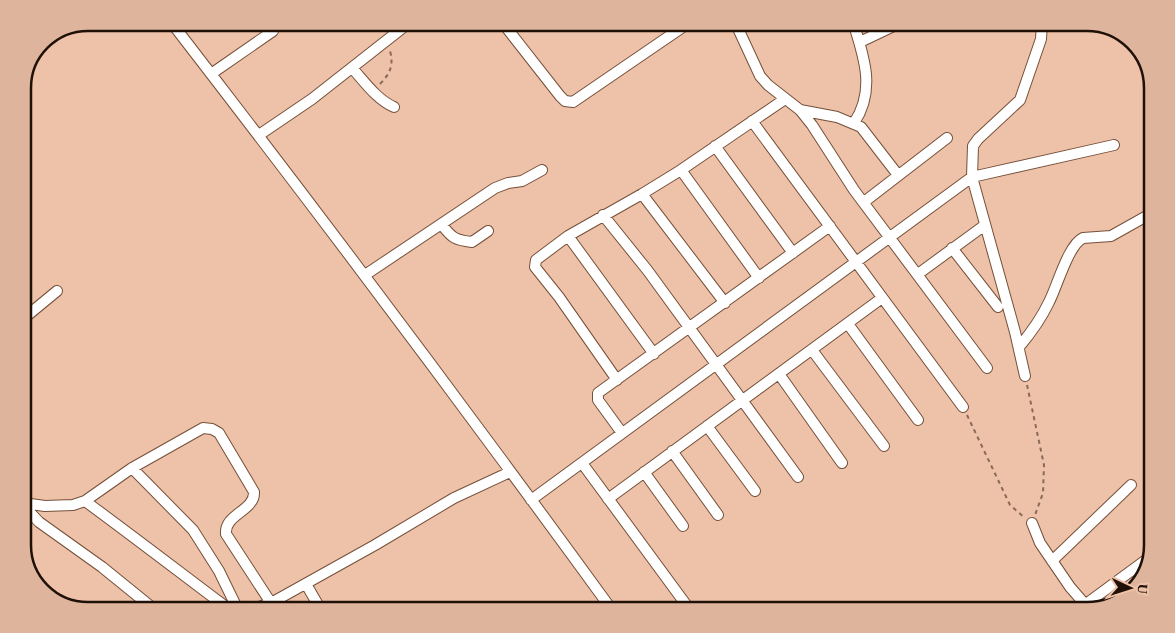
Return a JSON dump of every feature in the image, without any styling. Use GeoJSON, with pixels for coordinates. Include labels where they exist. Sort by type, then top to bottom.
{"type":"FeatureCollection","features":[{"type":"Feature","properties":{"kind":"street"},"geometry":{"type":"LineString","coordinates":[[179,31],[365,275],[606,602]]}},
{"type":"Feature","properties":{"kind":"street"},"geometry":{"type":"LineString","coordinates":[[211,74],[273,31]]}},
{"type":"Feature","properties":{"kind":"street"},"geometry":{"type":"LineString","coordinates":[[259,135],[312,99],[399,31]]}},
{"type":"Feature","properties":{"kind":"street"},"geometry":{"type":"LineString","coordinates":[[509,31],[560,96],[569,102],[573,102],[677,31]]}},
{"type":"Feature","properties":{"kind":"street"},"geometry":{"type":"LineString","coordinates":[[739,31],[760,76],[768,85],[800,110],[812,125],[864,202],[987,368]]}},
{"type":"Feature","properties":{"kind":"street"},"geometry":{"type":"LineString","coordinates":[[854,123],[864,104],[868,82],[867,69],[856,31]]}},
{"type":"Feature","properties":{"kind":"street"},"geometry":{"type":"LineString","coordinates":[[860,42],[883,31]]}},
{"type":"Feature","properties":{"kind":"street"},"geometry":{"type":"LineString","coordinates":[[1025,376],[1019,347],[972,177],[973,146],[978,138],[1020,100],[1041,39],[1041,31]]}},
{"type":"Feature","properties":{"kind":"street"},"geometry":{"type":"LineString","coordinates":[[352,68],[388,104],[394,107]]}},
{"type":"Feature","properties":{"kind":"street"},"geometry":{"type":"LineString","coordinates":[[617,380],[535,267],[536,260],[568,236],[681,170],[785,99]]}},
{"type":"Feature","properties":{"kind":"street"},"geometry":{"type":"LineString","coordinates":[[800,110],[837,117],[854,123],[865,131],[898,175]]}},
{"type":"Feature","properties":{"kind":"street"},"geometry":{"type":"LineString","coordinates":[[752,121],[963,407]]}},
{"type":"Feature","properties":{"kind":"street"},"geometry":{"type":"LineString","coordinates":[[864,202],[947,138]]}},
{"type":"Feature","properties":{"kind":"street"},"geometry":{"type":"LineString","coordinates":[[715,146],[793,252]]}},
{"type":"Feature","properties":{"kind":"street"},"geometry":{"type":"LineString","coordinates":[[531,500],[972,177],[1114,146]]}},
{"type":"Feature","properties":{"kind":"street"},"geometry":{"type":"LineString","coordinates":[[365,275],[495,188],[508,183],[522,181],[542,170]]}},
{"type":"Feature","properties":{"kind":"street"},"geometry":{"type":"LineString","coordinates":[[681,170],[759,278]]}},
{"type":"Feature","properties":{"kind":"street"},"geometry":{"type":"LineString","coordinates":[[642,194],[725,303]]}},
{"type":"Feature","properties":{"kind":"street"},"geometry":{"type":"LineString","coordinates":[[603,215],[648,271],[688,329],[798,477]]}},
{"type":"Feature","properties":{"kind":"street"},"geometry":{"type":"LineString","coordinates":[[1019,347],[1030,335],[1048,304],[1072,249],[1079,240],[1111,236],[1144,217]]}},
{"type":"Feature","properties":{"kind":"street"},"geometry":{"type":"LineString","coordinates":[[442,224],[451,237],[472,242],[488,230]]}},
{"type":"Feature","properties":{"kind":"street"},"geometry":{"type":"LineString","coordinates":[[918,274],[985,225]]}},
{"type":"Feature","properties":{"kind":"street"},"geometry":{"type":"LineString","coordinates":[[622,433],[600,403],[597,396],[602,390],[830,226]]}},
{"type":"Feature","properties":{"kind":"street"},"geometry":{"type":"LineString","coordinates":[[568,236],[654,354]]}},
{"type":"Feature","properties":{"kind":"street"},"geometry":{"type":"LineString","coordinates":[[952,248],[998,307]]}},
{"type":"Feature","properties":{"kind":"street"},"geometry":{"type":"LineString","coordinates":[[31,313],[57,291]]}},
{"type":"Feature","properties":{"kind":"street"},"geometry":{"type":"LineString","coordinates":[[608,499],[882,298]]}},
{"type":"Feature","properties":{"kind":"street"},"geometry":{"type":"LineString","coordinates":[[848,324],[918,420]]}},
{"type":"Feature","properties":{"kind":"street"},"geometry":{"type":"LineString","coordinates":[[812,350],[884,446]]}},
{"type":"Feature","properties":{"kind":"street"},"geometry":{"type":"LineString","coordinates":[[778,374],[842,463]]}},
{"type":"Feature","properties":{"kind":"street"},"geometry":{"type":"LineString","coordinates":[[707,426],[755,491]]}},
{"type":"Feature","properties":{"kind":"street"},"geometry":{"type":"LineString","coordinates":[[31,505],[66,506],[85,502],[132,468],[203,428],[212,429],[219,433],[254,492],[252,500],[228,523],[226,534],[270,602]]}},
{"type":"Feature","properties":{"kind":"street"},"geometry":{"type":"LineString","coordinates":[[672,452],[718,515]]}},
{"type":"Feature","properties":{"kind":"street"},"geometry":{"type":"LineString","coordinates":[[582,463],[684,602]]}},
{"type":"Feature","properties":{"kind":"street"},"geometry":{"type":"LineString","coordinates":[[132,468],[193,530],[219,571],[234,602]]}},
{"type":"Feature","properties":{"kind":"street"},"geometry":{"type":"LineString","coordinates":[[273,602],[454,498],[510,472]]}},
{"type":"Feature","properties":{"kind":"street"},"geometry":{"type":"LineString","coordinates":[[644,472],[683,526]]}},
{"type":"Feature","properties":{"kind":"street"},"geometry":{"type":"LineString","coordinates":[[1052,561],[1131,485]]}},
{"type":"Feature","properties":{"kind":"street"},"geometry":{"type":"LineString","coordinates":[[85,502],[219,602]]}},
{"type":"Feature","properties":{"kind":"street"},"geometry":{"type":"LineString","coordinates":[[31,513],[39,522],[102,567],[145,602]]}},
{"type":"Feature","properties":{"kind":"street"},"geometry":{"type":"LineString","coordinates":[[1032,523],[1040,543],[1084,602]]}},
{"type":"Feature","properties":{"kind":"street"},"geometry":{"type":"LineString","coordinates":[[1096,601],[1141,564]]}},
{"type":"Feature","properties":{"kind":"street"},"geometry":{"type":"LineString","coordinates":[[306,584],[316,602]]}},
{"type":"Feature","properties":{"kind":"path"},"geometry":{"type":"LineString","coordinates":[[373,90],[388,76],[392,66],[390,50],[385,42]]}},
{"type":"Feature","properties":{"kind":"path"},"geometry":{"type":"LineString","coordinates":[[963,407],[1010,506],[1032,523],[1043,493],[1044,465],[1025,376]]}}]}
